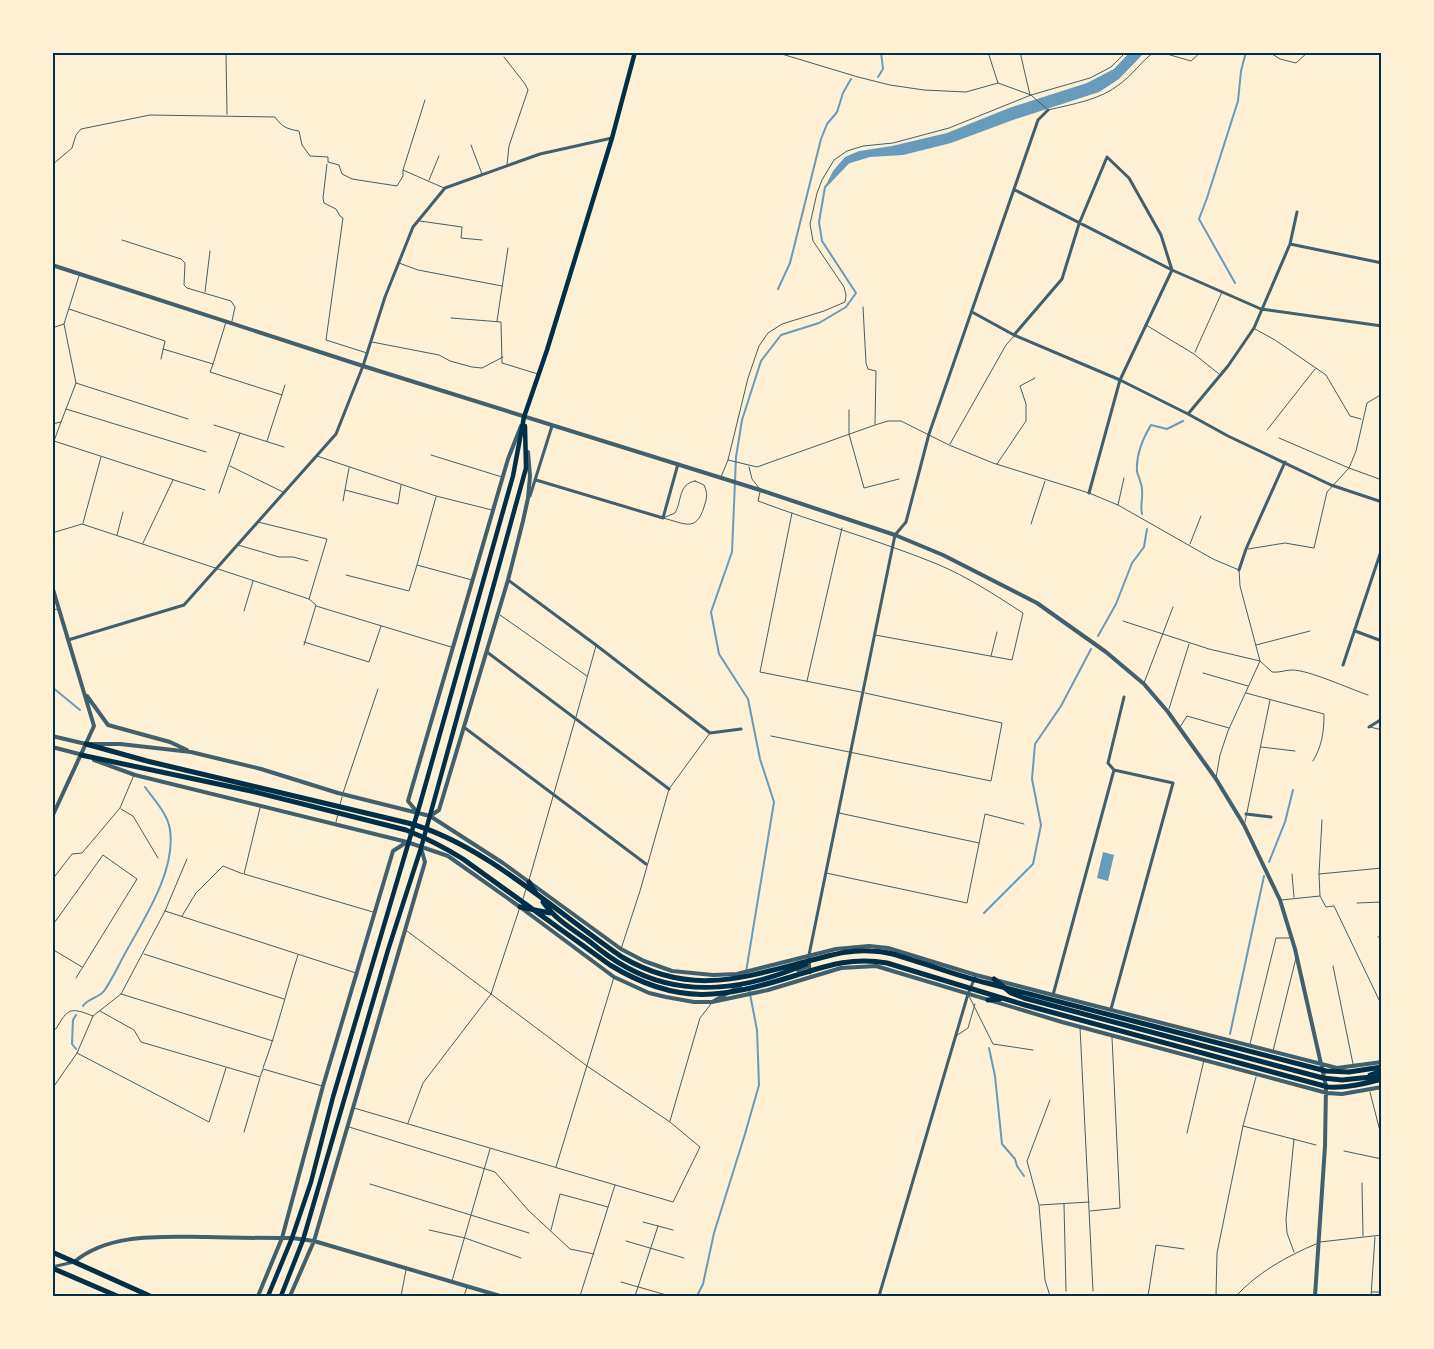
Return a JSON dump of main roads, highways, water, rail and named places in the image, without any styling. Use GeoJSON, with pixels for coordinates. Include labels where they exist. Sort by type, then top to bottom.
{"type":"FeatureCollection","features":[{"type":"Feature","properties":{"kind":"main road"},"geometry":{"type":"LineString","coordinates":[[268,1296],[292,1238],[311,1182],[333,1097],[513,476],[524,417],[612,138],[635,52]]}},
{"type":"Feature","properties":{"kind":"main road"},"geometry":{"type":"LineString","coordinates":[[281,1296],[303,1240],[388,950],[430,816],[526,468],[524,417]]}},
{"type":"Feature","properties":{"kind":"main road"},"geometry":{"type":"LineString","coordinates":[[86,744],[147,761],[418,826],[460,844],[520,883],[622,957],[643,968],[665,976],[685,980],[728,981],[855,950],[887,952],[984,982],[1326,1071],[1349,1072],[1382,1067]]}},
{"type":"Feature","properties":{"kind":"main road"},"geometry":{"type":"LineString","coordinates":[[81,755],[251,791],[406,830],[442,846],[610,964],[633,978],[661,989],[678,993],[715,995],[740,991],[825,966]]}},
{"type":"Feature","properties":{"kind":"main road"},"geometry":{"type":"LineString","coordinates":[[529,882],[551,913],[616,961],[637,973],[672,984],[689,987],[722,988],[790,971],[857,960],[872,960],[1025,1005],[1328,1087],[1359,1085],[1382,1078]]}},
{"type":"Feature","properties":{"kind":"main road"},"geometry":{"type":"LineString","coordinates":[[520,907],[551,913]]}},
{"type":"Feature","properties":{"kind":"main road"},"geometry":{"type":"LineString","coordinates":[[790,971],[823,957]]}},
{"type":"Feature","properties":{"kind":"main road"},"geometry":{"type":"LineString","coordinates":[[994,979],[1011,993],[1026,999],[1323,1078],[1342,1080],[1382,1078]]}},
{"type":"Feature","properties":{"kind":"main road"},"geometry":{"type":"LineString","coordinates":[[988,1000],[1026,999]]}},
{"type":"Feature","properties":{"kind":"main road"},"geometry":{"type":"LineString","coordinates":[[1342,1080],[1382,1072]]}},
{"type":"Feature","properties":{"kind":"main road"},"geometry":{"type":"LineString","coordinates":[[52,1252],[150,1296]]}},
{"type":"Feature","properties":{"kind":"main road"},"geometry":{"type":"LineString","coordinates":[[52,1267],[117,1296]]}},
{"type":"Feature","properties":{"kind":"water"},"geometry":{"type":"Polygon","coordinates":[[[1129,53],[1144,53],[1119,79],[1099,92],[1013,120],[951,143],[903,155],[870,157],[847,164],[825,187],[833,171],[845,157],[859,151],[892,146],[947,133],[1009,108],[1087,83],[1114,69],[1129,53]]]}},
{"type":"Feature","properties":{"kind":"water"},"geometry":{"type":"Polygon","coordinates":[[[1103,852],[1114,855],[1108,881],[1097,878],[1103,852]]]}},
{"type":"Feature","properties":{"kind":"waterway"},"geometry":{"type":"LineString","coordinates":[[878,77],[883,69],[881,52]]}},
{"type":"Feature","properties":{"kind":"waterway"},"geometry":{"type":"LineString","coordinates":[[1235,283],[1199,219],[1238,101],[1241,71],[1246,52]]}},
{"type":"Feature","properties":{"kind":"waterway"},"geometry":{"type":"LineString","coordinates":[[778,289],[790,263],[821,139],[827,124],[837,112],[843,93],[851,79]]}},
{"type":"Feature","properties":{"kind":"waterway"},"geometry":{"type":"LineString","coordinates":[[746,972],[774,802],[760,759],[748,699],[719,654],[711,612],[732,552],[736,457],[742,420],[761,361],[781,335],[819,323],[846,307],[856,293],[822,241],[819,222],[825,187],[848,163]]}},
{"type":"Feature","properties":{"kind":"waterway"},"geometry":{"type":"LineString","coordinates":[[1142,514],[1142,487],[1137,465],[1143,441],[1151,425],[1167,429],[1183,421]]}},
{"type":"Feature","properties":{"kind":"waterway"},"geometry":{"type":"LineString","coordinates":[[1098,636],[1116,604],[1132,563],[1144,547],[1147,529]]}},
{"type":"Feature","properties":{"kind":"waterway"},"geometry":{"type":"LineString","coordinates":[[984,913],[1033,864],[1041,825],[1032,779],[1035,744],[1061,706],[1091,649]]}},
{"type":"Feature","properties":{"kind":"waterway"},"geometry":{"type":"LineString","coordinates":[[52,687],[80,710]]}},
{"type":"Feature","properties":{"kind":"waterway"},"geometry":{"type":"LineString","coordinates":[[83,1006],[104,991],[158,893],[164,877],[171,845],[169,824],[160,807],[145,787]]}},
{"type":"Feature","properties":{"kind":"waterway"},"geometry":{"type":"LineString","coordinates":[[1269,862],[1285,822],[1293,790]]}},
{"type":"Feature","properties":{"kind":"waterway"},"geometry":{"type":"LineString","coordinates":[[1230,1034],[1264,876]]}},
{"type":"Feature","properties":{"kind":"waterway"},"geometry":{"type":"LineString","coordinates":[[697,1296],[703,1284],[714,1233],[759,1085],[757,1030],[749,989]]}},
{"type":"Feature","properties":{"kind":"waterway"},"geometry":{"type":"LineString","coordinates":[[76,1015],[73,1020],[72,1044],[76,1049]]}},
{"type":"Feature","properties":{"kind":"waterway"},"geometry":{"type":"LineString","coordinates":[[989,1048],[995,1076],[1002,1144],[1015,1159],[1017,1166],[1024,1176]]}}]}
